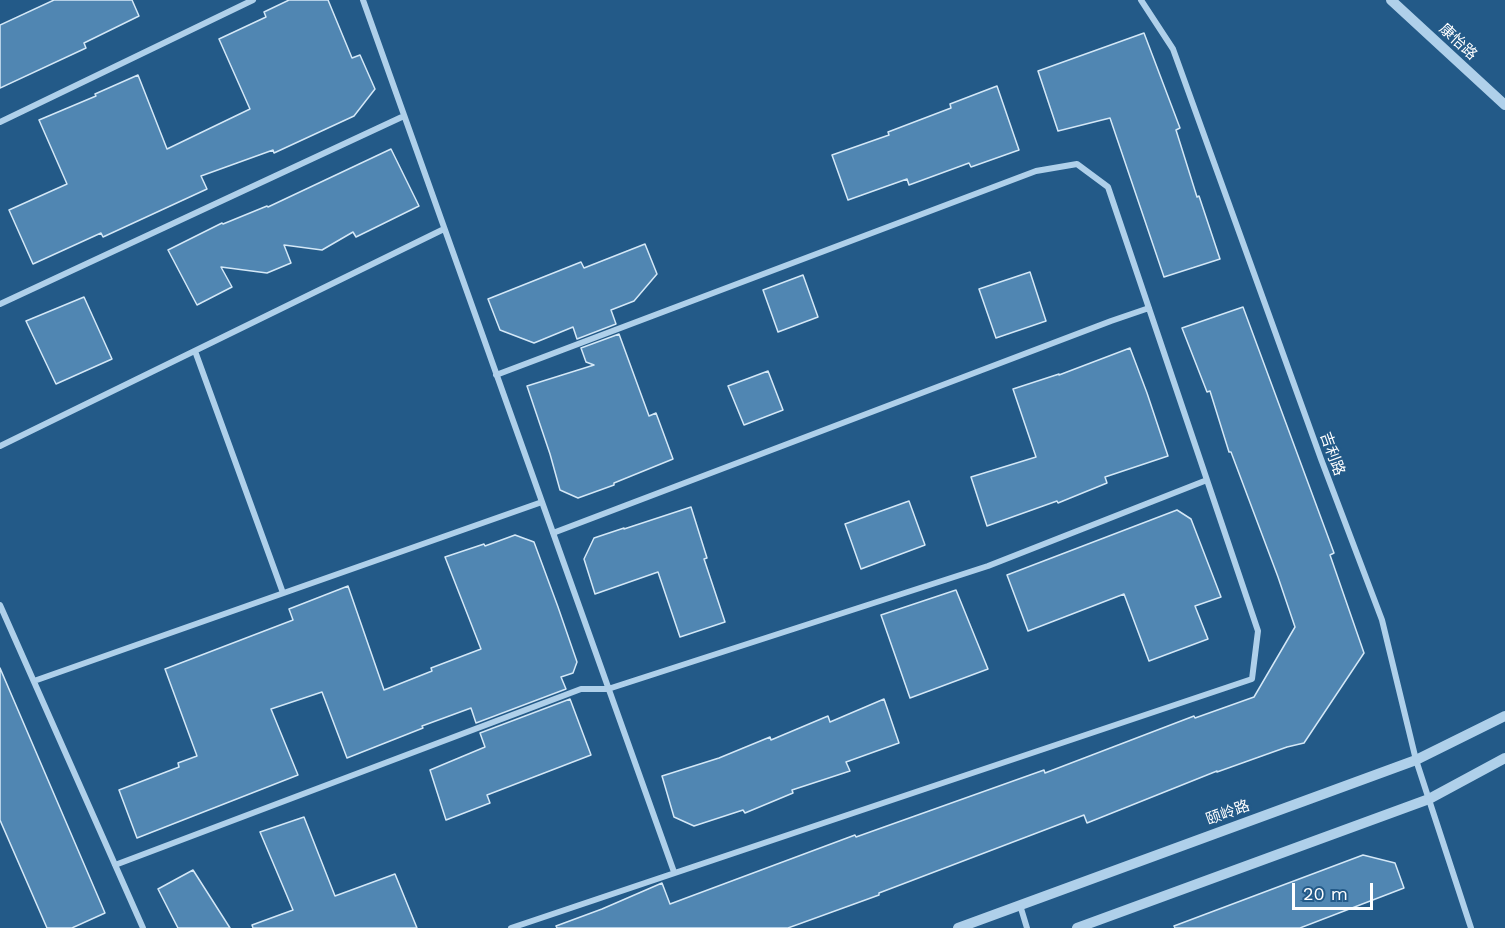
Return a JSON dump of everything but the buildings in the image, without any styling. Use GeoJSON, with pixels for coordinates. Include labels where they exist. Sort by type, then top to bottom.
{"type":"FeatureCollection","features":[{"type":"Feature","properties":{"kind":"street"},"geometry":{"type":"LineString","coordinates":[[0,122],[253,0]]}},
{"type":"Feature","properties":{"kind":"street"},"geometry":{"type":"LineString","coordinates":[[363,0],[674,872]]}},
{"type":"Feature","properties":{"kind":"street","name":"吉利路"},"geometry":{"type":"LineString","coordinates":[[1141,0],[1173,49],[1321,459],[1382,620],[1416,760],[1471,928]]}},
{"type":"Feature","properties":{"kind":"street","name":"康怡路"},"geometry":{"type":"LineString","coordinates":[[1391,0],[1505,105]]}},
{"type":"Feature","properties":{"kind":"street"},"geometry":{"type":"LineString","coordinates":[[0,304],[404,116]]}},
{"type":"Feature","properties":{"kind":"street"},"geometry":{"type":"LineString","coordinates":[[496,375],[1036,171],[1077,164],[1108,187],[1258,631],[1252,679],[511,928]]}},
{"type":"Feature","properties":{"kind":"street"},"geometry":{"type":"LineString","coordinates":[[0,446],[444,229]]}},
{"type":"Feature","properties":{"kind":"street"},"geometry":{"type":"LineString","coordinates":[[553,533],[1149,308]]}},
{"type":"Feature","properties":{"kind":"street"},"geometry":{"type":"LineString","coordinates":[[195,351],[283,593]]}},
{"type":"Feature","properties":{"kind":"street"},"geometry":{"type":"LineString","coordinates":[[115,865],[581,689],[608,689],[988,566],[1207,480]]}},
{"type":"Feature","properties":{"kind":"street"},"geometry":{"type":"LineString","coordinates":[[34,681],[542,502]]}},
{"type":"Feature","properties":{"kind":"street"},"geometry":{"type":"LineString","coordinates":[[0,605],[143,928]]}},
{"type":"Feature","properties":{"kind":"street","name":"颐岭路"},"geometry":{"type":"LineString","coordinates":[[957,928],[1416,760],[1505,716]]}},
{"type":"Feature","properties":{"kind":"street"},"geometry":{"type":"LineString","coordinates":[[1077,928],[1429,799],[1505,758]]}},
{"type":"Feature","properties":{"kind":"street"},"geometry":{"type":"LineString","coordinates":[[1020,905],[1027,928]]}}]}
